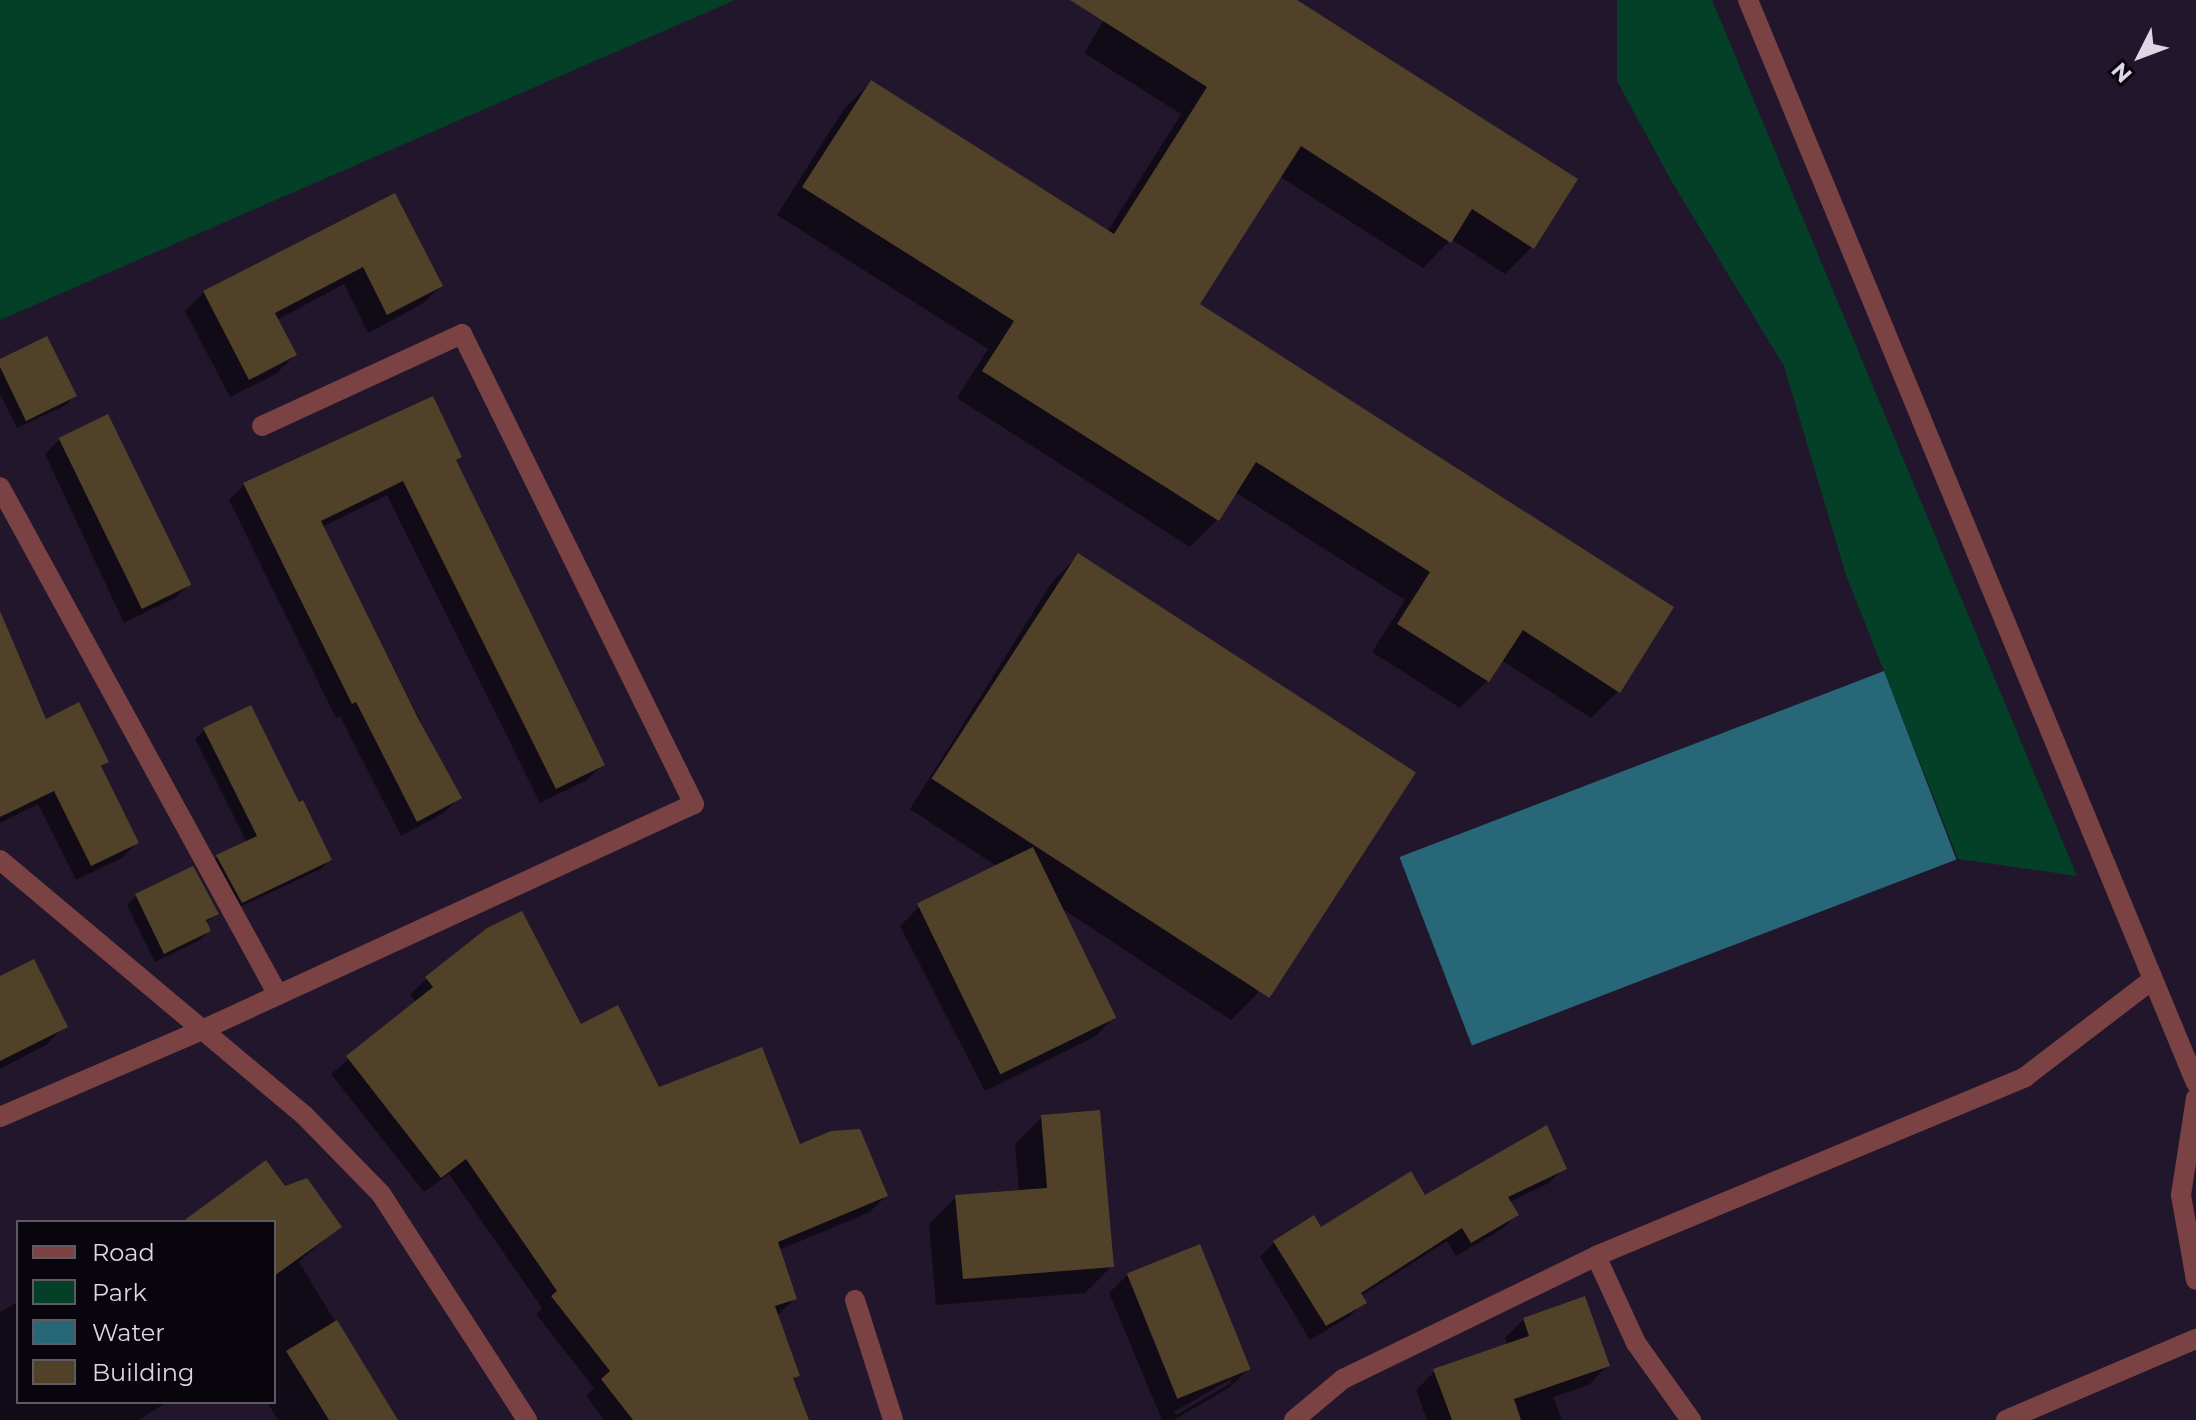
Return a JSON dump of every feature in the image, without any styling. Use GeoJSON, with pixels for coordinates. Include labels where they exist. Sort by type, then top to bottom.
{"type":"FeatureCollection","features":[{"type":"Feature","properties":{"kind":"street"},"geometry":{"type":"LineString","coordinates":[[1748,0],[2196,1083]]}},
{"type":"Feature","properties":{"kind":"street"},"geometry":{"type":"LineString","coordinates":[[0,1117],[202,1030],[694,804],[462,334],[262,426]]}},
{"type":"Feature","properties":{"kind":"street"},"geometry":{"type":"LineString","coordinates":[[0,487],[278,995]]}},
{"type":"Feature","properties":{"kind":"street"},"geometry":{"type":"LineString","coordinates":[[0,860],[304,1115],[381,1194],[527,1420]]}},
{"type":"Feature","properties":{"kind":"street"},"geometry":{"type":"LineString","coordinates":[[1306,1416],[1343,1379],[1596,1256],[2025,1077],[2152,980]]}},
{"type":"Feature","properties":{"kind":"street"},"geometry":{"type":"LineString","coordinates":[[2196,1098],[2181,1195],[2196,1280]]}},
{"type":"Feature","properties":{"kind":"street"},"geometry":{"type":"LineString","coordinates":[[1596,1256],[1636,1343],[1691,1420]]}},
{"type":"Feature","properties":{"kind":"street"},"geometry":{"type":"LineString","coordinates":[[855,1300],[893,1420]]}},
{"type":"Feature","properties":{"kind":"street"},"geometry":{"type":"LineString","coordinates":[[2006,1420],[2196,1339]]}},
{"type":"Feature","properties":{"kind":"green space"},"geometry":{"type":"Polygon","coordinates":[[[0,0],[735,0],[0,320],[0,0]]]}},
{"type":"Feature","properties":{"kind":"green space"},"geometry":{"type":"Polygon","coordinates":[[[1617,0],[1712,0],[2077,876],[1958,859],[1846,575],[1784,366],[1672,182],[1617,81],[1617,0]]]}},
{"type":"Feature","properties":{"kind":"water"},"geometry":{"type":"Polygon","coordinates":[[[1884,671],[1956,860],[1472,1046],[1399,857],[1884,671]]]}},
{"type":"Feature","properties":{"kind":"building"},"geometry":{"type":"Polygon","coordinates":[[[1070,0],[1297,0],[1578,179],[1534,249],[1472,209],[1451,243],[1301,146],[1200,304],[1674,607],[1620,693],[1523,630],[1489,682],[1397,624],[1430,572],[1256,462],[1219,521],[982,371],[1014,321],[802,187],[871,80],[1114,234],[1207,87],[1070,0]]]}},
{"type":"Feature","properties":{"kind":"building"},"geometry":{"type":"Polygon","coordinates":[[[395,193],[443,286],[387,315],[363,267],[275,313],[297,355],[249,380],[203,291],[395,193]]]}},
{"type":"Feature","properties":{"kind":"building"},"geometry":{"type":"Polygon","coordinates":[[[47,336],[77,396],[26,421],[0,367],[0,359],[47,336]]]}},
{"type":"Feature","properties":{"kind":"building"},"geometry":{"type":"Polygon","coordinates":[[[433,396],[462,457],[456,460],[605,765],[556,789],[403,481],[321,521],[418,718],[462,798],[417,822],[356,702],[352,704],[243,483],[433,396]]]}},
{"type":"Feature","properties":{"kind":"building"},"geometry":{"type":"Polygon","coordinates":[[[108,414],[191,585],[142,609],[59,438],[108,414]]]}},
{"type":"Feature","properties":{"kind":"building"},"geometry":{"type":"Polygon","coordinates":[[[1078,553],[1416,772],[1269,998],[931,779],[1078,553]]]}},
{"type":"Feature","properties":{"kind":"building"},"geometry":{"type":"Polygon","coordinates":[[[0,611],[46,719],[79,702],[109,762],[101,766],[139,843],[91,866],[54,791],[0,817],[0,611]]]}},
{"type":"Feature","properties":{"kind":"building"},"geometry":{"type":"Polygon","coordinates":[[[251,705],[332,860],[242,903],[216,855],[257,836],[203,728],[251,705]]]}},
{"type":"Feature","properties":{"kind":"building"},"geometry":{"type":"Polygon","coordinates":[[[1033,847],[1116,1018],[1000,1074],[917,904],[1033,847]]]}},
{"type":"Feature","properties":{"kind":"building"},"geometry":{"type":"Polygon","coordinates":[[[193,866],[219,914],[206,920],[211,931],[164,954],[135,894],[193,866]]]}},
{"type":"Feature","properties":{"kind":"building"},"geometry":{"type":"Polygon","coordinates":[[[522,911],[581,1024],[618,1005],[659,1087],[762,1047],[800,1144],[831,1131],[860,1129],[888,1196],[778,1242],[797,1299],[775,1306],[800,1376],[793,1378],[809,1420],[633,1420],[601,1379],[610,1371],[551,1296],[557,1291],[466,1159],[441,1178],[346,1056],[433,987],[425,977],[487,928],[522,911]]]}},
{"type":"Feature","properties":{"kind":"building"},"geometry":{"type":"Polygon","coordinates":[[[34,959],[68,1027],[0,1061],[0,976],[34,959]]]}},
{"type":"Feature","properties":{"kind":"building"},"geometry":{"type":"Polygon","coordinates":[[[1100,1110],[1114,1267],[963,1279],[955,1195],[1047,1188],[1041,1115],[1100,1110]]]}},
{"type":"Feature","properties":{"kind":"building"},"geometry":{"type":"Polygon","coordinates":[[[1547,1125],[1567,1169],[1508,1197],[1519,1215],[1471,1243],[1462,1228],[1361,1293],[1367,1303],[1326,1326],[1273,1241],[1314,1215],[1321,1227],[1411,1171],[1425,1195],[1547,1125]]]}},
{"type":"Feature","properties":{"kind":"building"},"geometry":{"type":"Polygon","coordinates":[[[266,1160],[285,1186],[307,1178],[342,1227],[276,1275],[276,1220],[185,1220],[266,1160]]]}},
{"type":"Feature","properties":{"kind":"building"},"geometry":{"type":"Polygon","coordinates":[[[1200,1244],[1251,1369],[1177,1399],[1127,1274],[1200,1244]]]}},
{"type":"Feature","properties":{"kind":"building"},"geometry":{"type":"Polygon","coordinates":[[[1585,1296],[1610,1366],[1514,1399],[1521,1420],[1452,1420],[1433,1369],[1529,1336],[1523,1318],[1585,1296]]]}},
{"type":"Feature","properties":{"kind":"building"},"geometry":{"type":"Polygon","coordinates":[[[337,1320],[398,1420],[329,1420],[286,1351],[337,1320]]]}}]}
